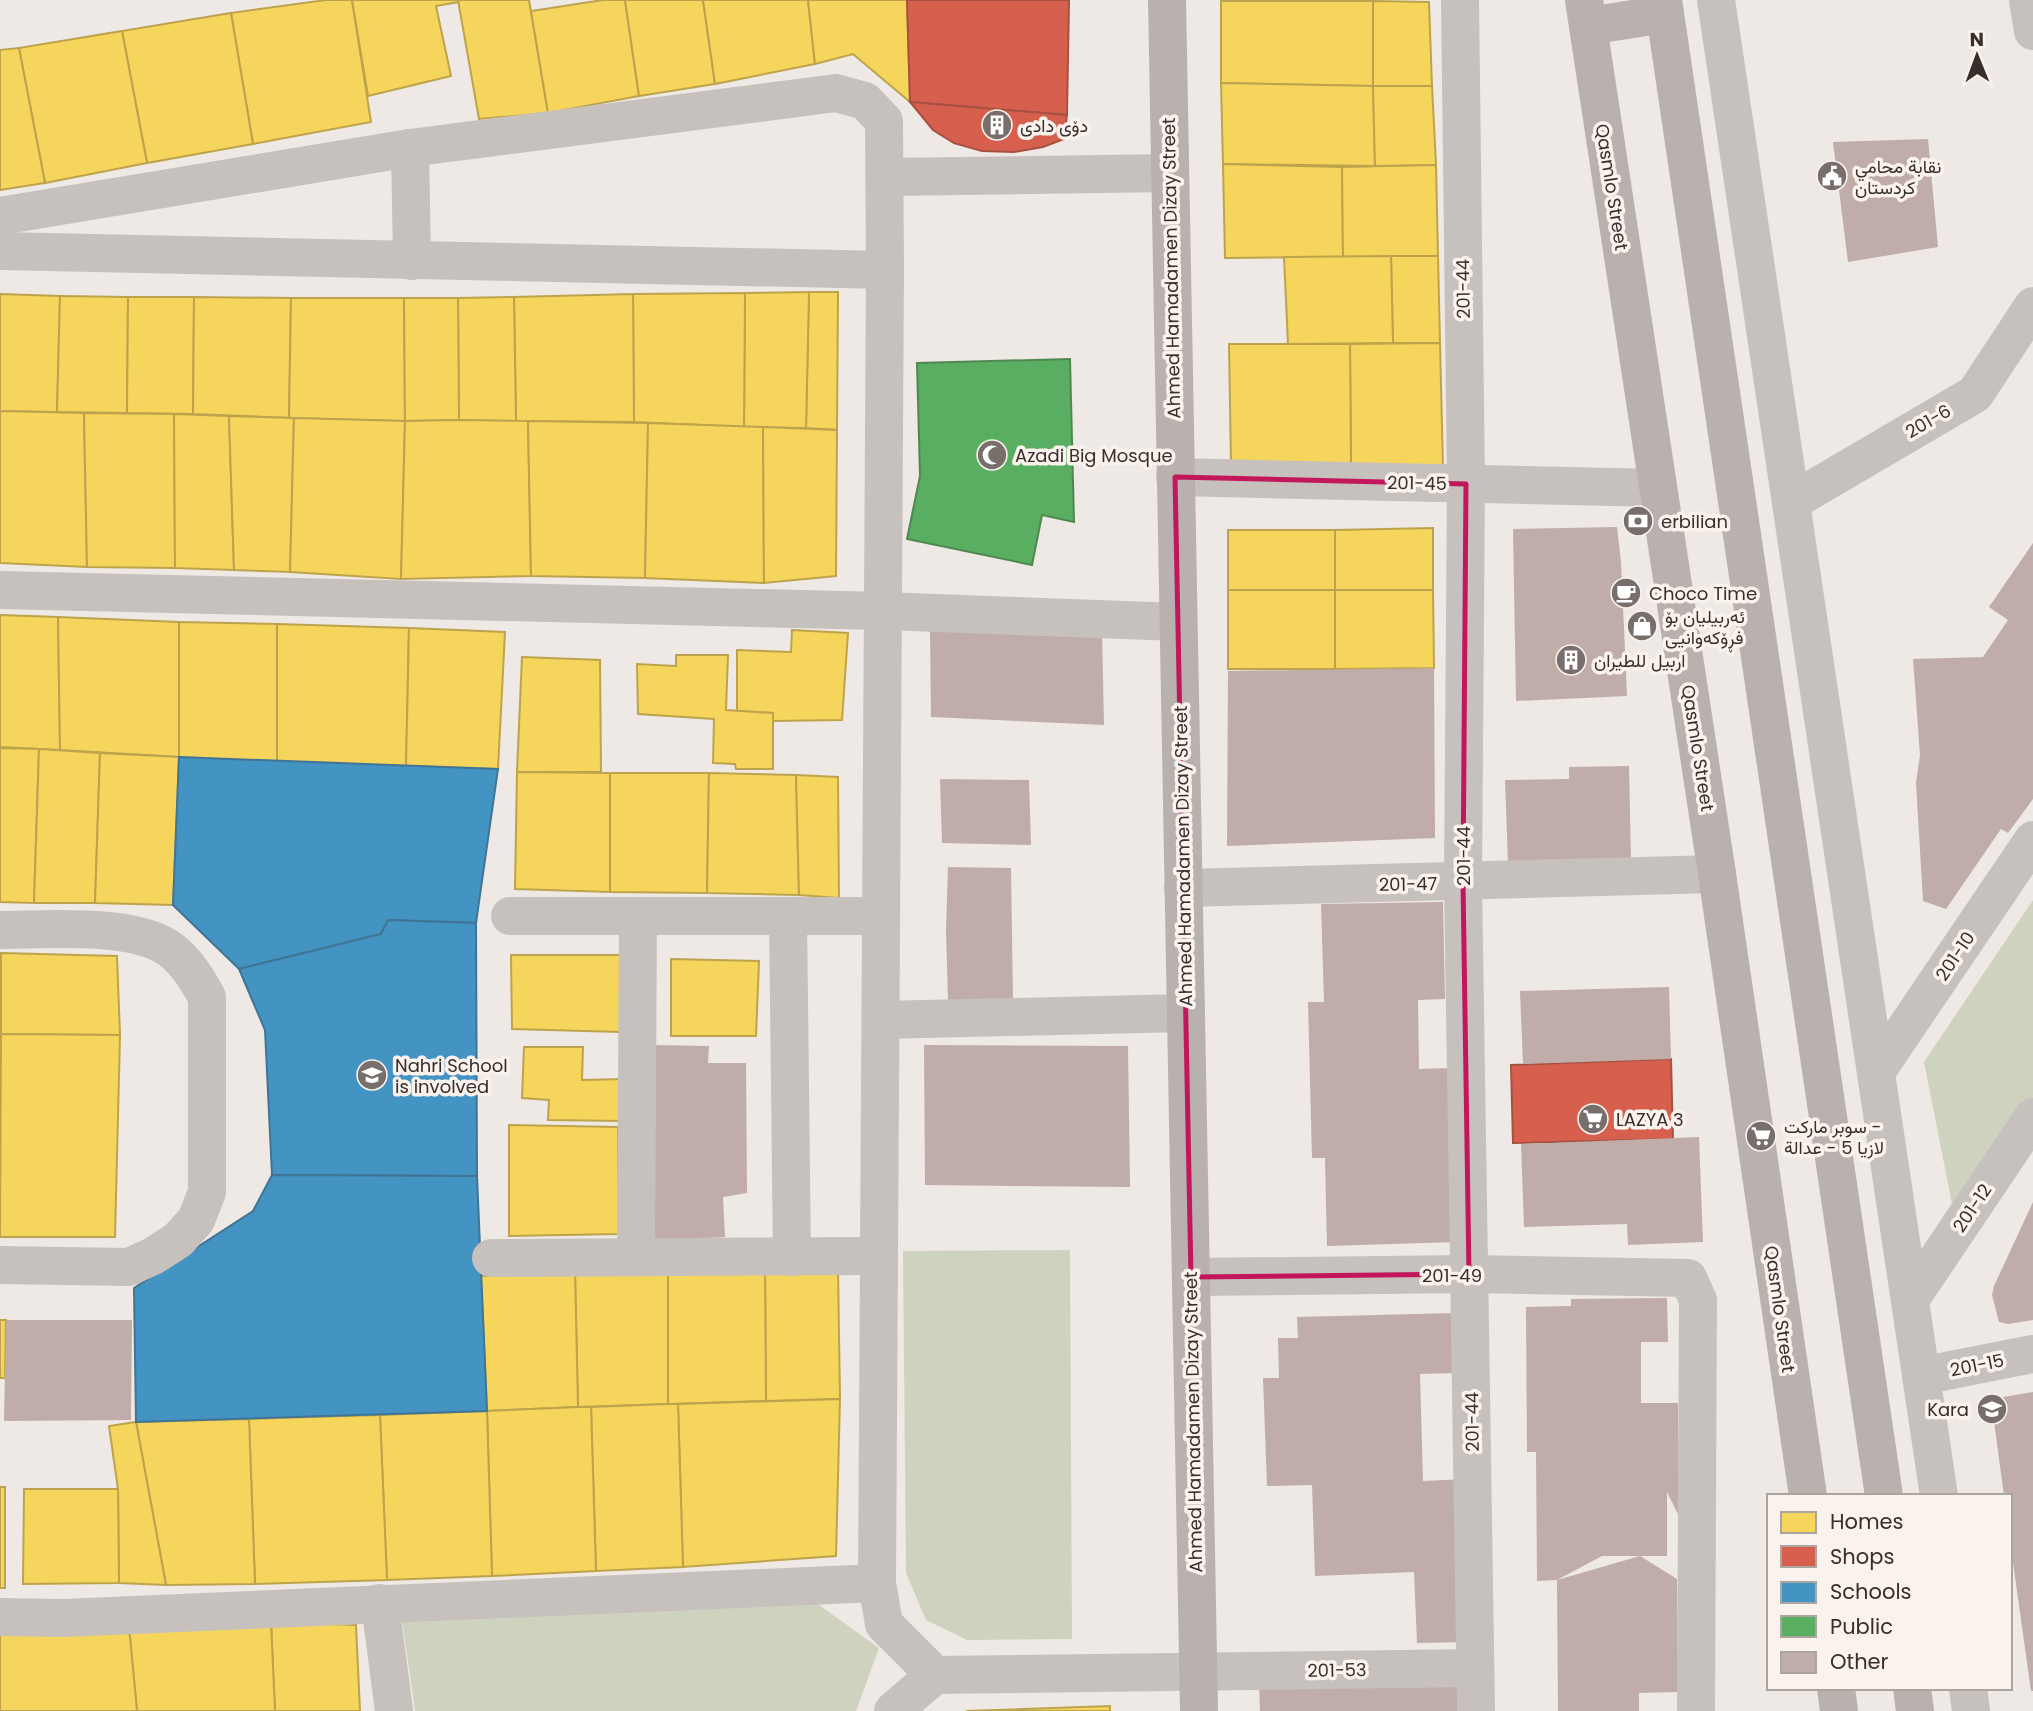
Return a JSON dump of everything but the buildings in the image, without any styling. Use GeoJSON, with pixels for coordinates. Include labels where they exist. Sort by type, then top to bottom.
{"type":"FeatureCollection","features":[{"type":"Feature","properties":{"kind":"main road","name":"Ahmed Hamadamen Dizay Street"},"geometry":{"type":"LineString","coordinates":[[1167,0],[1199,1711]]}},
{"type":"Feature","properties":{"kind":"main road"},"geometry":{"type":"LineString","coordinates":[[1586,13],[1664,7],[1884,1494]]}},
{"type":"Feature","properties":{"kind":"main road","name":"Qasmlo Street"},"geometry":{"type":"LineString","coordinates":[[1586,13],[1808,1494]]}},
{"type":"Feature","properties":{"kind":"main road"},"geometry":{"type":"LineString","coordinates":[[1836,1690],[1839,1711]]}},
{"type":"Feature","properties":{"kind":"main road"},"geometry":{"type":"LineString","coordinates":[[1912,1690],[1915,1711]]}},
{"type":"Feature","properties":{"kind":"street","name":"201-44"},"geometry":{"type":"LineString","coordinates":[[1460,0],[1465,484],[1463,882],[1476,1711]]}},
{"type":"Feature","properties":{"kind":"street"},"geometry":{"type":"LineString","coordinates":[[1716,0],[1939,1494]]}},
{"type":"Feature","properties":{"kind":"street"},"geometry":{"type":"LineString","coordinates":[[2028,0],[2033,31]]}},
{"type":"Feature","properties":{"kind":"street"},"geometry":{"type":"LineString","coordinates":[[0,216],[410,148],[836,93],[864,101],[884,121],[886,177],[877,1583],[884,1623],[935,1675],[893,1711]]}},
{"type":"Feature","properties":{"kind":"street"},"geometry":{"type":"LineString","coordinates":[[410,148],[412,261]]}},
{"type":"Feature","properties":{"kind":"street"},"geometry":{"type":"LineString","coordinates":[[886,177],[1169,173]]}},
{"type":"Feature","properties":{"kind":"street"},"geometry":{"type":"LineString","coordinates":[[0,251],[885,270]]}},
{"type":"Feature","properties":{"kind":"street","name":"201-6"},"geometry":{"type":"LineString","coordinates":[[1791,502],[1975,394],[2033,306]]}},
{"type":"Feature","properties":{"kind":"street","name":"201-45"},"geometry":{"type":"LineString","coordinates":[[1175,477],[1658,488]]}},
{"type":"Feature","properties":{"kind":"street"},"geometry":{"type":"LineString","coordinates":[[0,590],[883,611],[1178,622]]}},
{"type":"Feature","properties":{"kind":"street","name":"201-10"},"geometry":{"type":"LineString","coordinates":[[1876,1072],[2033,840]]}},
{"type":"Feature","properties":{"kind":"street","name":"201-47"},"geometry":{"type":"LineString","coordinates":[[1183,888],[1717,874]]}},
{"type":"Feature","properties":{"kind":"street"},"geometry":{"type":"LineString","coordinates":[[510,916],[881,916]]}},
{"type":"Feature","properties":{"kind":"street"},"geometry":{"type":"LineString","coordinates":[[636,1257],[638,916]]}},
{"type":"Feature","properties":{"kind":"street"},"geometry":{"type":"LineString","coordinates":[[789,916],[792,1257]]}},
{"type":"Feature","properties":{"kind":"street"},"geometry":{"type":"LineString","coordinates":[[0,930],[121,931],[146,936],[171,950],[195,976],[207,997],[207,1192],[196,1220],[178,1240],[129,1267],[0,1265]]}},
{"type":"Feature","properties":{"kind":"street"},"geometry":{"type":"LineString","coordinates":[[881,1020],[1185,1013]]}},
{"type":"Feature","properties":{"kind":"street","name":"201-12"},"geometry":{"type":"LineString","coordinates":[[1910,1300],[2033,1116]]}},
{"type":"Feature","properties":{"kind":"street"},"geometry":{"type":"LineString","coordinates":[[491,1258],[879,1256]]}},
{"type":"Feature","properties":{"kind":"street","name":"201-49"},"geometry":{"type":"LineString","coordinates":[[1191,1276],[1469,1274],[1688,1278],[1698,1300],[1696,1711]]}},
{"type":"Feature","properties":{"kind":"street","name":"201-15"},"geometry":{"type":"LineString","coordinates":[[1921,1376],[2033,1354]]}},
{"type":"Feature","properties":{"kind":"street"},"geometry":{"type":"LineString","coordinates":[[0,1617],[64,1618],[877,1583]]}},
{"type":"Feature","properties":{"kind":"street"},"geometry":{"type":"LineString","coordinates":[[380,1603],[394,1711]]}},
{"type":"Feature","properties":{"kind":"street","name":"201-53"},"geometry":{"type":"LineString","coordinates":[[935,1675],[1475,1668]]}},
{"type":"Feature","properties":{"kind":"street"},"geometry":{"type":"LineString","coordinates":[[1968,1690],[1971,1711]]}},
{"type":"Feature","properties":{"kind":"highlighted area"},"geometry":{"type":"Polygon","coordinates":[[[1175,477],[1466,484],[1463,882],[1469,1274],[1191,1277],[1175,477]]]}},
{"type":"Feature","properties":{"kind":"green space"},"geometry":{"type":"Polygon","coordinates":[[[2033,900],[2033,1099],[1955,1219],[1924,1062],[2033,900]]]}},
{"type":"Feature","properties":{"kind":"green space"},"geometry":{"type":"Polygon","coordinates":[[[1070,1250],[1072,1639],[967,1640],[926,1620],[906,1573],[903,1251],[1070,1250]]]}},
{"type":"Feature","properties":{"kind":"green space"},"geometry":{"type":"Polygon","coordinates":[[[808,1597],[879,1648],[856,1711],[415,1711],[402,1620],[808,1597]]]}},
{"type":"Feature","properties":{"kind":"place","name":"دۆى دادى"},"geometry":{"type":"Point","coordinates":[997,125]}},
{"type":"Feature","properties":{"kind":"place","name":"نقابة محامي كردستان"},"geometry":{"type":"Point","coordinates":[1832,176]}},
{"type":"Feature","properties":{"kind":"place","name":"Azadi Big Mosque"},"geometry":{"type":"Point","coordinates":[992,455]}},
{"type":"Feature","properties":{"kind":"place","name":"erbilian"},"geometry":{"type":"Point","coordinates":[1638,521]}},
{"type":"Feature","properties":{"kind":"place","name":"Choco Time"},"geometry":{"type":"Point","coordinates":[1626,593]}},
{"type":"Feature","properties":{"kind":"place","name":"ئەربیلیان بۆ فڕۆکەوانیی"},"geometry":{"type":"Point","coordinates":[1642,626]}},
{"type":"Feature","properties":{"kind":"place","name":"اربيل للطيران"},"geometry":{"type":"Point","coordinates":[1571,660]}},
{"type":"Feature","properties":{"kind":"place","name":"Nahri School is involved"},"geometry":{"type":"Point","coordinates":[372,1075]}},
{"type":"Feature","properties":{"kind":"place","name":"LAZYA 3"},"geometry":{"type":"Point","coordinates":[1593,1119]}},
{"type":"Feature","properties":{"kind":"place","name":"سوبر ماركت - لازيا 5 - عدالة"},"geometry":{"type":"Point","coordinates":[1761,1136]}},
{"type":"Feature","properties":{"kind":"place","name":"Kara"},"geometry":{"type":"Point","coordinates":[1992,1409]}}]}
